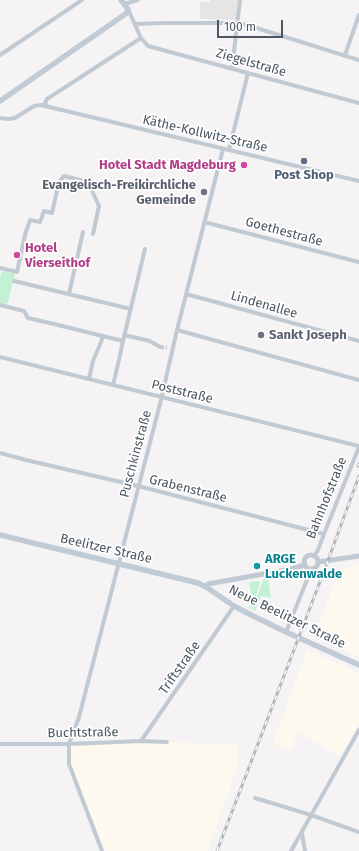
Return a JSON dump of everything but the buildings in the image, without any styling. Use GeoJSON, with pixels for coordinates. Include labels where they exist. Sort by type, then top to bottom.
{"type":"FeatureCollection","features":[{"type":"Feature","properties":{"kind":"main road"},"geometry":{"type":"LineString","coordinates":[[0,101],[127,13],[124,4]]}},
{"type":"Feature","properties":{"kind":"main road","name":"Beelitzer Straße"},"geometry":{"type":"LineString","coordinates":[[0,534],[198,583],[206,587]]}},
{"type":"Feature","properties":{"kind":"main road","name":"Neue Beelitzer Straße"},"geometry":{"type":"LineString","coordinates":[[206,587],[234,606],[286,632],[359,665]]}},
{"type":"Feature","properties":{"kind":"street"},"geometry":{"type":"LineString","coordinates":[[0,55],[82,0]]}},
{"type":"Feature","properties":{"kind":"street"},"geometry":{"type":"LineString","coordinates":[[0,118],[15,118],[34,106],[47,106],[45,103],[47,99],[141,38],[124,4],[138,0]]}},
{"type":"Feature","properties":{"kind":"street"},"geometry":{"type":"LineString","coordinates":[[232,68],[240,0]]}},
{"type":"Feature","properties":{"kind":"street"},"geometry":{"type":"LineString","coordinates":[[344,55],[359,15]]}},
{"type":"Feature","properties":{"kind":"street"},"geometry":{"type":"LineString","coordinates":[[135,24],[163,22],[238,23],[359,60]]}},
{"type":"Feature","properties":{"kind":"street","name":"Ziegelstraße"},"geometry":{"type":"LineString","coordinates":[[141,38],[148,46],[359,103]]}},
{"type":"Feature","properties":{"kind":"street"},"geometry":{"type":"LineString","coordinates":[[229,150],[248,73]]}},
{"type":"Feature","properties":{"kind":"street","name":"Käthe-Kollwitz-Straße"},"geometry":{"type":"LineString","coordinates":[[47,106],[359,181]]}},
{"type":"Feature","properties":{"kind":"street","name":"Puschkinstraße"},"geometry":{"type":"LineString","coordinates":[[102,851],[69,764],[69,744],[79,717],[161,397],[170,349],[177,330],[223,149]]}},
{"type":"Feature","properties":{"kind":"street"},"geometry":{"type":"LineString","coordinates":[[0,268],[17,272],[25,235],[30,220],[40,222],[44,211],[52,213],[59,182],[64,176],[88,182],[99,206],[93,234]]}},
{"type":"Feature","properties":{"kind":"street","name":"Goethestraße"},"geometry":{"type":"LineString","coordinates":[[204,222],[359,262]]}},
{"type":"Feature","properties":{"kind":"street"},"geometry":{"type":"LineString","coordinates":[[69,294],[84,232]]}},
{"type":"Feature","properties":{"kind":"street"},"geometry":{"type":"LineString","coordinates":[[113,385],[145,249]]}},
{"type":"Feature","properties":{"kind":"street"},"geometry":{"type":"LineString","coordinates":[[14,281],[130,309]]}},
{"type":"Feature","properties":{"kind":"street","name":"Lindenallee"},"geometry":{"type":"LineString","coordinates":[[186,294],[359,342]]}},
{"type":"Feature","properties":{"kind":"street"},"geometry":{"type":"LineString","coordinates":[[0,305],[24,311],[28,318],[123,341]]}},
{"type":"Feature","properties":{"kind":"street"},"geometry":{"type":"LineString","coordinates":[[177,330],[359,380]]}},
{"type":"Feature","properties":{"kind":"street"},"geometry":{"type":"LineString","coordinates":[[124,335],[150,341],[160,347]]}},
{"type":"Feature","properties":{"kind":"street"},"geometry":{"type":"LineString","coordinates":[[89,379],[93,361],[103,336]]}},
{"type":"Feature","properties":{"kind":"street","name":"Poststraße"},"geometry":{"type":"LineString","coordinates":[[0,357],[359,447]]}},
{"type":"Feature","properties":{"kind":"street","name":"Bahnhofstraße"},"geometry":{"type":"LineString","coordinates":[[314,556],[318,550],[359,447]]}},
{"type":"Feature","properties":{"kind":"street","name":"Grabenstraße"},"geometry":{"type":"LineString","coordinates":[[0,453],[138,486],[324,534]]}},
{"type":"Feature","properties":{"kind":"street"},"geometry":{"type":"LineString","coordinates":[[310,569],[305,565],[304,560],[307,557],[314,556],[318,562]]}},
{"type":"Feature","properties":{"kind":"street"},"geometry":{"type":"LineString","coordinates":[[318,562],[359,556]]}},
{"type":"Feature","properties":{"kind":"street"},"geometry":{"type":"LineString","coordinates":[[310,569],[315,568],[318,562]]}},
{"type":"Feature","properties":{"kind":"street"},"geometry":{"type":"LineString","coordinates":[[206,587],[208,584],[291,569],[305,565]]}},
{"type":"Feature","properties":{"kind":"street"},"geometry":{"type":"LineString","coordinates":[[286,632],[309,575],[310,569]]}},
{"type":"Feature","properties":{"kind":"street","name":"Triftstraße"},"geometry":{"type":"LineString","coordinates":[[141,741],[234,606]]}},
{"type":"Feature","properties":{"kind":"street"},"geometry":{"type":"LineString","coordinates":[[291,851],[359,730]]}},
{"type":"Feature","properties":{"kind":"street","name":"Buchtstraße"},"geometry":{"type":"LineString","coordinates":[[0,744],[69,744],[141,741],[167,742]]}},
{"type":"Feature","properties":{"kind":"street"},"geometry":{"type":"LineString","coordinates":[[255,798],[359,832]]}},
{"type":"Feature","properties":{"kind":"street"},"geometry":{"type":"LineString","coordinates":[[302,832],[306,851]]}},
{"type":"Feature","properties":{"kind":"shaded area"},"geometry":{"type":"Polygon","coordinates":[[[210,0],[238,0],[237,20],[200,19],[200,2],[210,2],[210,0]]]}},
{"type":"Feature","properties":{"kind":"shaded area"},"geometry":{"type":"Polygon","coordinates":[[[359,564],[359,657],[315,635],[339,570],[359,564]]]}},
{"type":"Feature","properties":{"kind":"shaded area"},"geometry":{"type":"Polygon","coordinates":[[[307,650],[359,673],[359,723],[340,756],[298,732],[291,750],[273,743],[307,650]]]}},
{"type":"Feature","properties":{"kind":"shaded area"},"geometry":{"type":"Polygon","coordinates":[[[167,742],[238,745],[237,769],[207,851],[105,851],[69,764],[69,744],[167,742]]]}},
{"type":"Feature","properties":{"kind":"green space"},"geometry":{"type":"Polygon","coordinates":[[[2,271],[15,274],[7,305],[0,303],[0,278],[2,271]]]}},
{"type":"Feature","properties":{"kind":"green space"},"geometry":{"type":"Polygon","coordinates":[[[268,579],[271,598],[261,596],[255,611],[252,609],[263,580],[268,579]]]}},
{"type":"Feature","properties":{"kind":"green space"},"geometry":{"type":"Polygon","coordinates":[[[259,581],[256,596],[251,609],[249,608],[252,600],[249,582],[259,581]]]}},
{"type":"Feature","properties":{"kind":"tunnel"},"geometry":{"type":"LineString","coordinates":[[160,347],[167,348]]}},
{"type":"Feature","properties":{"kind":"railway"},"geometry":{"type":"LineString","coordinates":[[217,851],[359,476]]}},
{"type":"Feature","properties":{"kind":"place","name":"Post Shop"},"geometry":{"type":"Point","coordinates":[304,161]}},
{"type":"Feature","properties":{"kind":"place","name":"Hotel Stadt Magdeburg"},"geometry":{"type":"Point","coordinates":[244,165]}},
{"type":"Feature","properties":{"kind":"place","name":"Evangelisch-Freikirchliche Gemeinde"},"geometry":{"type":"Point","coordinates":[204,192]}},
{"type":"Feature","properties":{"kind":"place","name":"Hotel Vierseithof"},"geometry":{"type":"Point","coordinates":[17,255]}},
{"type":"Feature","properties":{"kind":"place","name":"Sankt Joseph"},"geometry":{"type":"Point","coordinates":[261,335]}},
{"type":"Feature","properties":{"kind":"place","name":"ARGE Luckenwalde"},"geometry":{"type":"Point","coordinates":[257,566]}}]}
